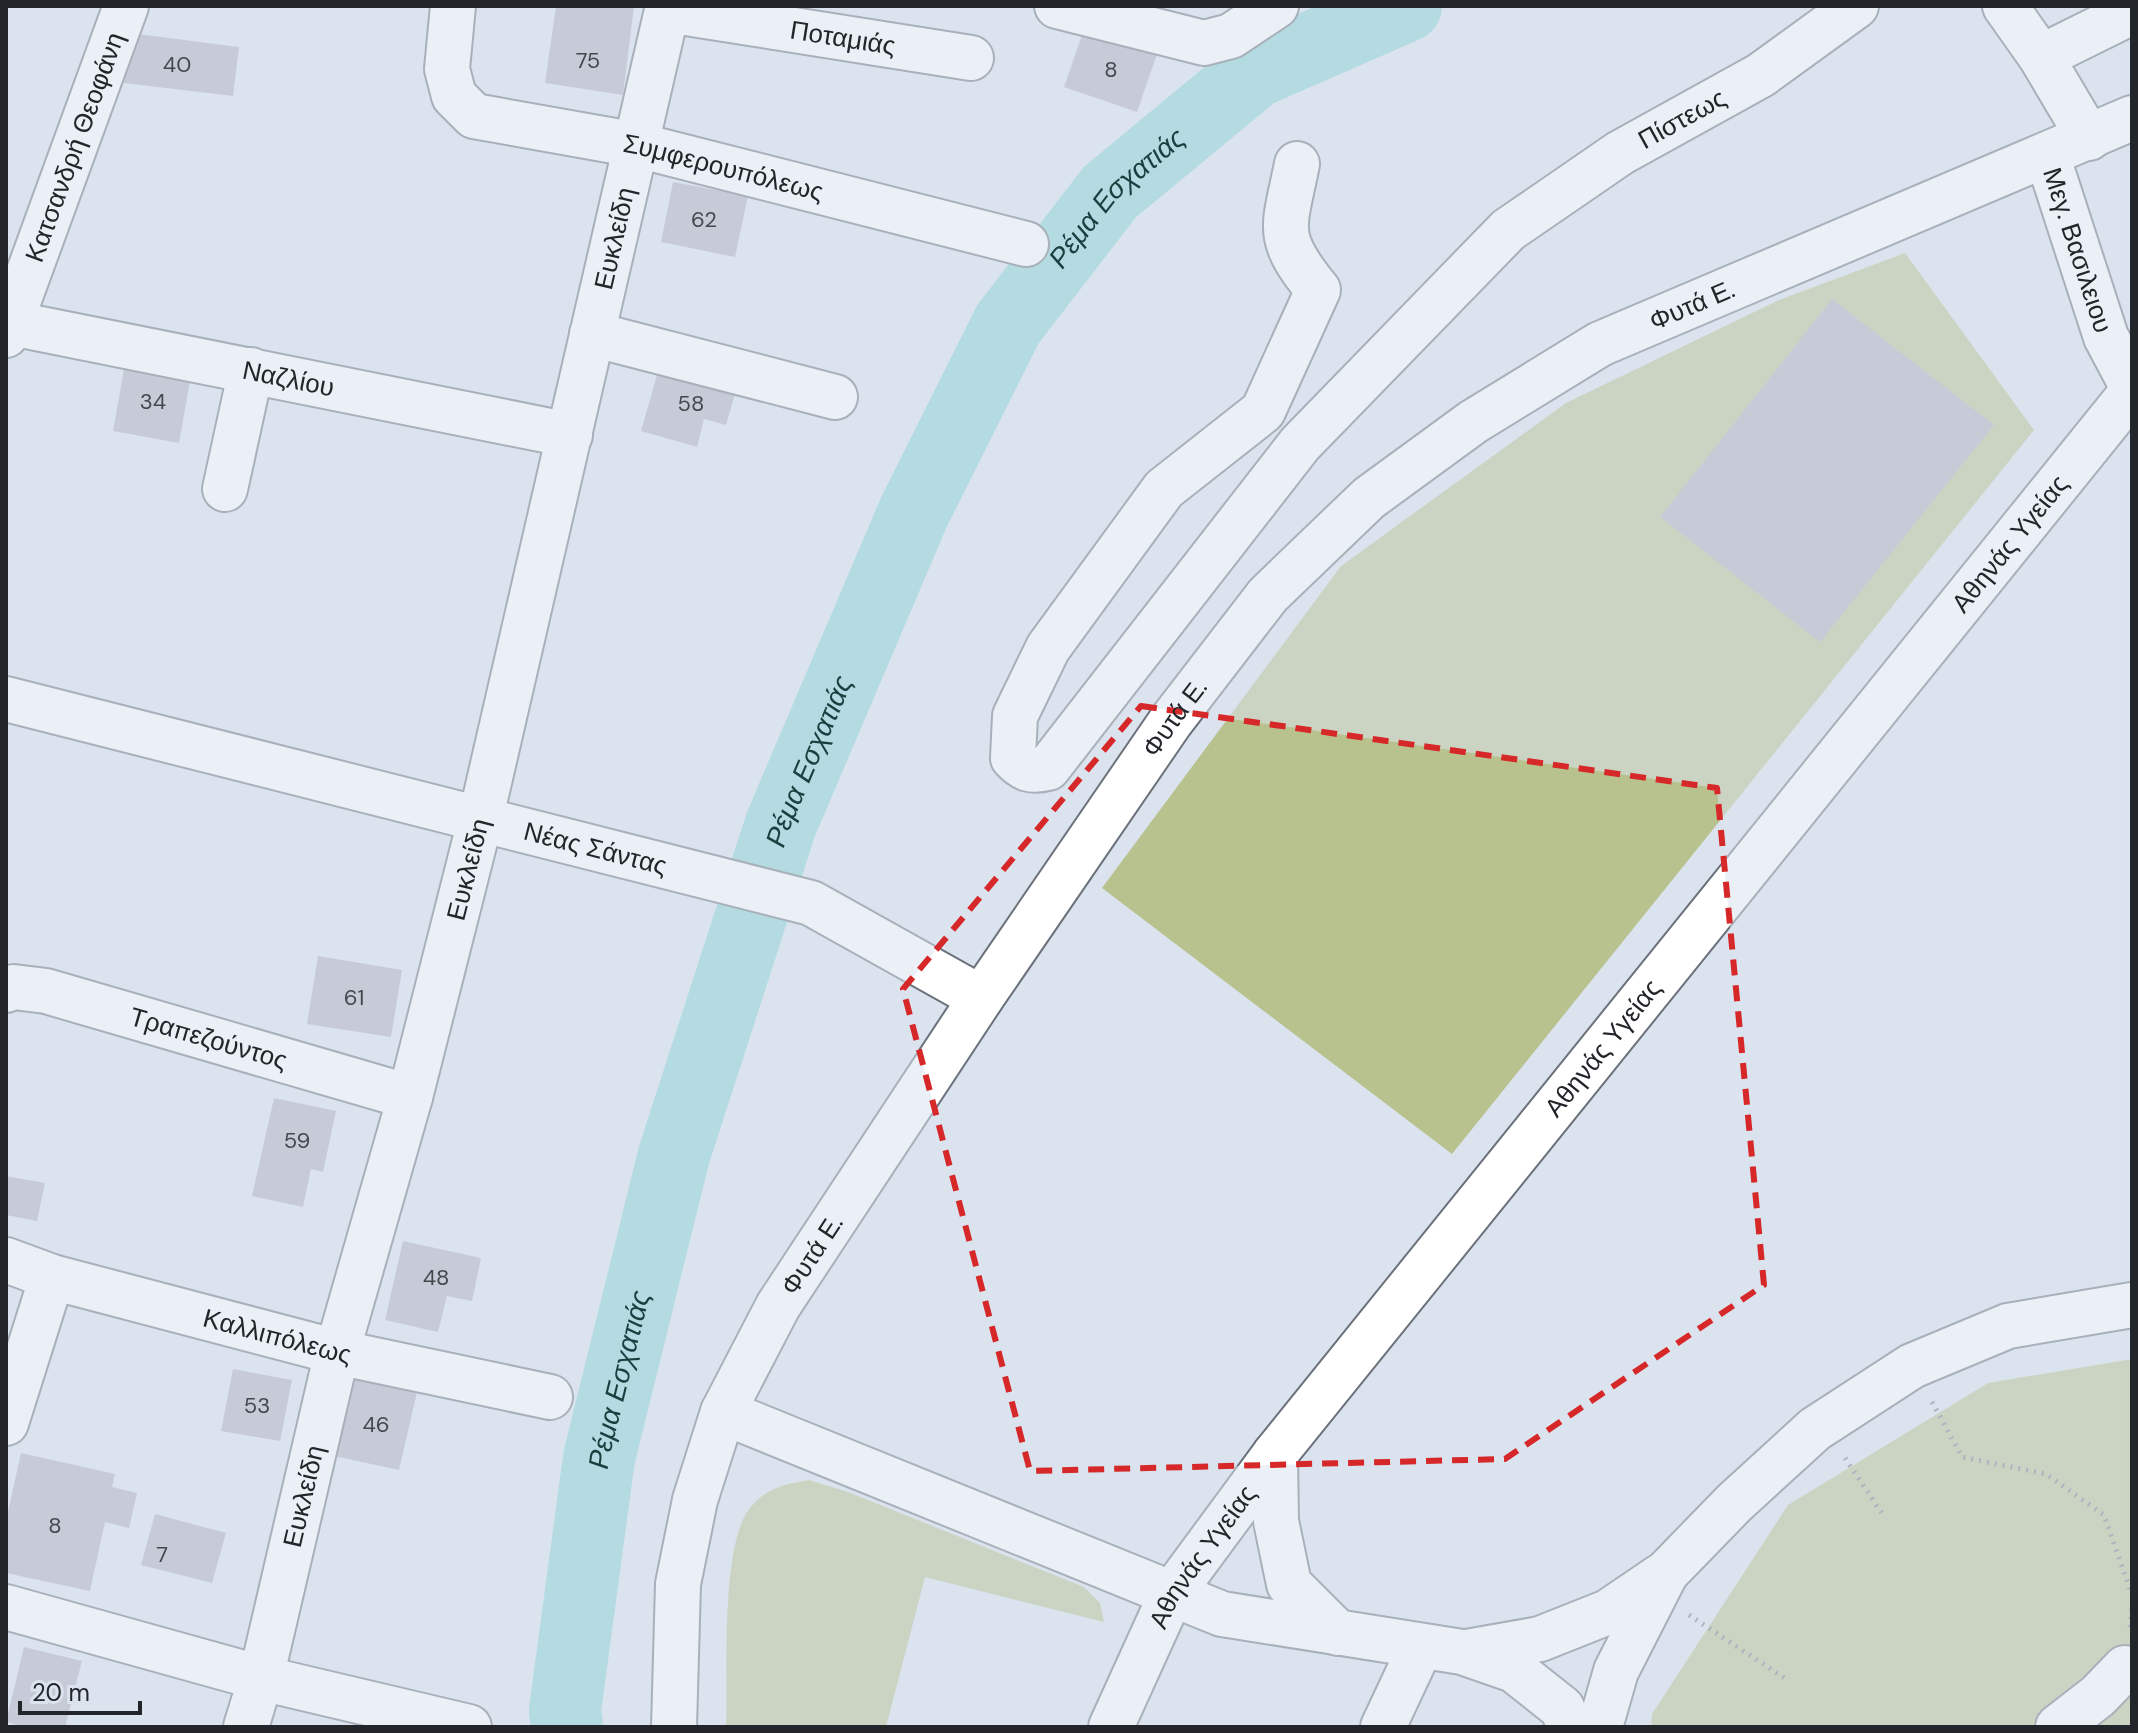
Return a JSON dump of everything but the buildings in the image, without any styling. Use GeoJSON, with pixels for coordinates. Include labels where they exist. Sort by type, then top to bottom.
{"type":"FeatureCollection","features":[{"type":"Feature","properties":{"kind":"street","name":"Κατσανδρή Θεοφάνη"},"geometry":{"type":"LineString","coordinates":[[7,327],[126,6]]}},
{"type":"Feature","properties":{"kind":"street","name":"Συμφερουπόλεως"},"geometry":{"type":"LineString","coordinates":[[453,6],[447,69],[454,96],[474,116],[637,145],[1026,244]]}},
{"type":"Feature","properties":{"kind":"street"},"geometry":{"type":"LineString","coordinates":[[1057,6],[1204,43],[1237,21],[1276,6]]}},
{"type":"Feature","properties":{"kind":"street","name":"Πίστεως"},"geometry":{"type":"LineString","coordinates":[[1297,164],[1284,229],[1292,258],[1318,290],[1263,411],[1164,489],[1106,573],[1048,648],[1015,716],[1013,758],[1034,772],[1048,768],[1300,444],[1508,230],[1620,153],[1761,75],[1856,6]]}},
{"type":"Feature","properties":{"kind":"street"},"geometry":{"type":"LineString","coordinates":[[2005,6],[2041,57],[2089,138]]}},
{"type":"Feature","properties":{"kind":"street","name":"Ποταμιάς"},"geometry":{"type":"LineString","coordinates":[[668,8],[971,58]]}},
{"type":"Feature","properties":{"kind":"street","name":"Ευκλείδη"},"geometry":{"type":"LineString","coordinates":[[246,1727],[261,1678],[337,1352],[410,1097],[480,821],[668,8]]}},
{"type":"Feature","properties":{"kind":"street"},"geometry":{"type":"LineString","coordinates":[[2041,57],[2132,12]]}},
{"type":"Feature","properties":{"kind":"street","name":"Φυτά Ε."},"geometry":{"type":"LineString","coordinates":[[674,1727],[678,1584],[695,1500],[723,1412],[778,1306],[981,998],[1171,721],[1268,595],[1369,498],[1473,422],[1600,344],[2132,118]]}},
{"type":"Feature","properties":{"kind":"street","name":"Μεγ. Βασιλειου"},"geometry":{"type":"LineString","coordinates":[[2047,155],[2106,337],[2132,389]]}},
{"type":"Feature","properties":{"kind":"street","name":"Ναζλίου"},"geometry":{"type":"LineString","coordinates":[[7,327],[251,370],[570,435]]}},
{"type":"Feature","properties":{"kind":"street"},"geometry":{"type":"LineString","coordinates":[[592,334],[835,397]]}},
{"type":"Feature","properties":{"kind":"street"},"geometry":{"type":"LineString","coordinates":[[225,489],[251,370]]}},
{"type":"Feature","properties":{"kind":"street","name":"Αθηνάς Υγείας"},"geometry":{"type":"LineString","coordinates":[[1111,1727],[1171,1595],[1275,1454],[2132,389]]}},
{"type":"Feature","properties":{"kind":"street","name":"Νέας Σάντας"},"geometry":{"type":"LineString","coordinates":[[6,699],[811,903],[981,998]]}},
{"type":"Feature","properties":{"kind":"street","name":"Τραπεζούντος"},"geometry":{"type":"LineString","coordinates":[[6,990],[14,987],[46,991],[410,1097]]}},
{"type":"Feature","properties":{"kind":"street","name":"Καλλιπόλεως"},"geometry":{"type":"LineString","coordinates":[[6,1260],[52,1277],[337,1352],[550,1397]]}},
{"type":"Feature","properties":{"kind":"street"},"geometry":{"type":"LineString","coordinates":[[6,1423],[52,1277]]}},
{"type":"Feature","properties":{"kind":"street"},"geometry":{"type":"LineString","coordinates":[[1600,1727],[1616,1671],[1660,1583],[1734,1503],[1823,1424],[1912,1366],[2008,1326],[2132,1305]]}},
{"type":"Feature","properties":{"kind":"street"},"geometry":{"type":"LineString","coordinates":[[723,1412],[1222,1614],[1442,1649],[1514,1670],[1562,1708],[1570,1727]]}},
{"type":"Feature","properties":{"kind":"street"},"geometry":{"type":"LineString","coordinates":[[1275,1454],[1276,1521],[1289,1584],[1338,1633]]}},
{"type":"Feature","properties":{"kind":"street"},"geometry":{"type":"LineString","coordinates":[[1383,1727],[1442,1649],[1540,1639],[1608,1612],[1660,1583]]}},
{"type":"Feature","properties":{"kind":"street"},"geometry":{"type":"LineString","coordinates":[[6,1607],[261,1678],[469,1727]]}},
{"type":"Feature","properties":{"kind":"street"},"geometry":{"type":"LineString","coordinates":[[2058,1727],[2098,1696],[2125,1668]]}},
{"type":"Feature","properties":{"kind":"path"},"geometry":{"type":"LineString","coordinates":[[1912,1366],[1962,1457],[2046,1474],[2104,1515],[2132,1595]]}},
{"type":"Feature","properties":{"kind":"path"},"geometry":{"type":"LineString","coordinates":[[1823,1424],[1883,1515]]}},
{"type":"Feature","properties":{"kind":"path"},"geometry":{"type":"LineString","coordinates":[[1660,1583],[1786,1679]]}},
{"type":"Feature","properties":{"kind":"highlighted area"},"geometry":{"type":"Polygon","coordinates":[[[1141,706],[1717,788],[1764,1285],[1505,1459],[1030,1471],[903,989],[1141,706]]]}},
{"type":"Feature","properties":{"kind":"green space"},"geometry":{"type":"Polygon","coordinates":[[[1905,253],[2034,430],[1452,1154],[1102,888],[1341,566],[1566,403],[1779,300],[1905,253]]]}},
{"type":"Feature","properties":{"kind":"green space"},"geometry":{"type":"Polygon","coordinates":[[[2132,1359],[2132,1727],[1651,1727],[1652,1714],[1788,1505],[1988,1383],[2132,1359]]]}},
{"type":"Feature","properties":{"kind":"green space"},"geometry":{"type":"Polygon","coordinates":[[[809,1480],[848,1492],[1084,1587],[1100,1603],[1104,1622],[925,1577],[886,1727],[726,1727],[730,1580],[740,1526],[750,1508],[769,1491],[809,1480]]]}},
{"type":"Feature","properties":{"kind":"waterway","name":"Ρέμα Εσχατιάς"},"geometry":{"type":"LineString","coordinates":[[567,1727],[565,1710],[599,1458],[674,1155],[781,824],[914,512],[1008,324],[1110,192],[1255,72],[1406,6]]}}]}
